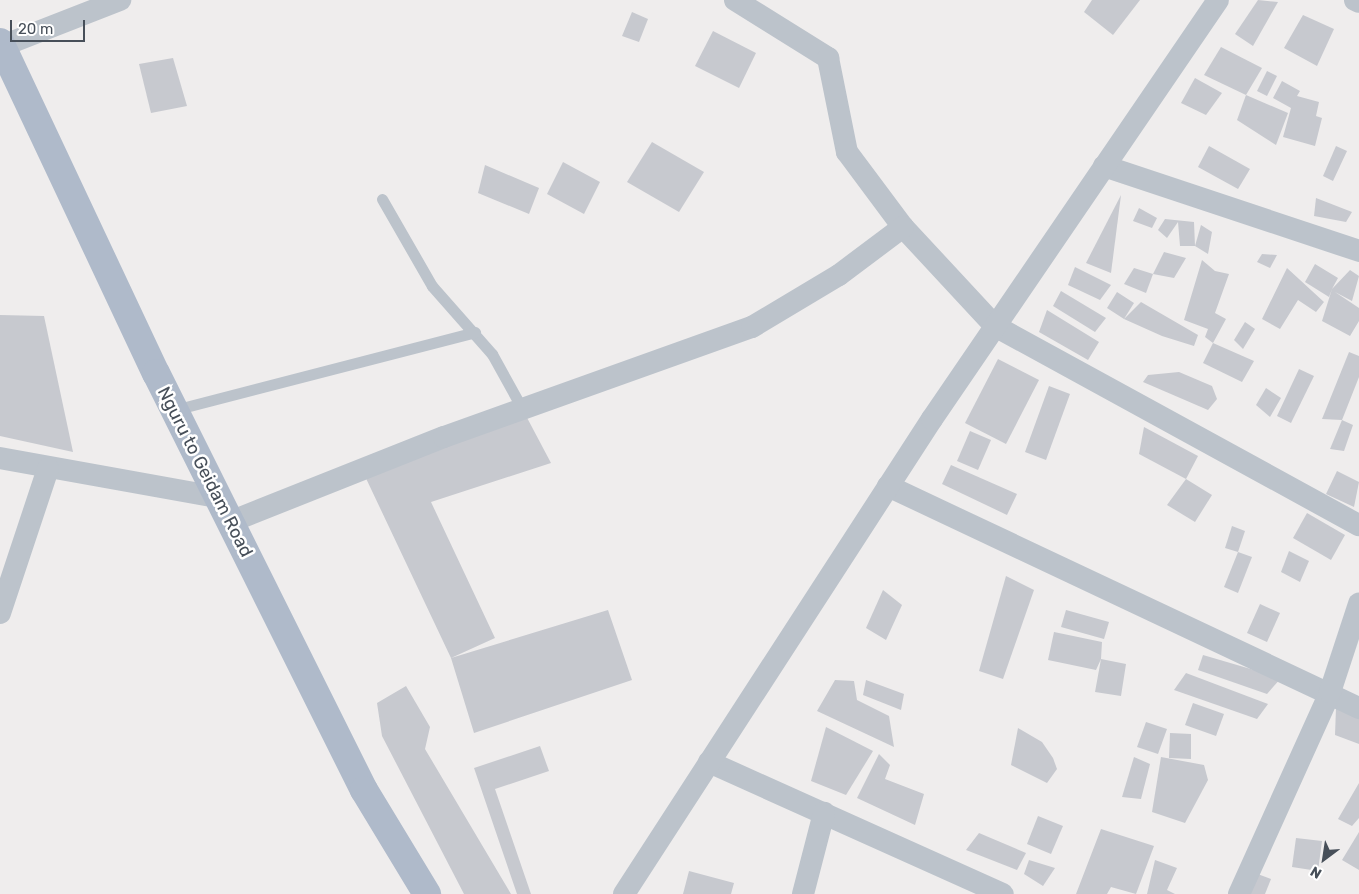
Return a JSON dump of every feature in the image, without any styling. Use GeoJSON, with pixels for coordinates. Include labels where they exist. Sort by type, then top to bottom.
{"type":"FeatureCollection","features":[{"type":"Feature","properties":{"kind":"main road","name":"Nguru to Geidam Road"},"geometry":{"type":"LineString","coordinates":[[1,44],[174,410],[364,790],[427,894]]}},
{"type":"Feature","properties":{"kind":"street"},"geometry":{"type":"LineString","coordinates":[[1,44],[120,0]]}},
{"type":"Feature","properties":{"kind":"street"},"geometry":{"type":"LineString","coordinates":[[735,0],[828,58],[847,152],[903,227],[995,326],[1359,525]]}},
{"type":"Feature","properties":{"kind":"street"},"geometry":{"type":"LineString","coordinates":[[624,894],[888,486],[1218,0]]}},
{"type":"Feature","properties":{"kind":"street"},"geometry":{"type":"LineString","coordinates":[[1355,0],[1359,2]]}},
{"type":"Feature","properties":{"kind":"street"},"geometry":{"type":"LineString","coordinates":[[1104,166],[1359,251]]}},
{"type":"Feature","properties":{"kind":"street"},"geometry":{"type":"LineString","coordinates":[[230,522],[444,437],[524,412],[752,326],[840,275],[903,227]]}},
{"type":"Feature","properties":{"kind":"street"},"geometry":{"type":"LineString","coordinates":[[0,458],[48,469],[218,497]]}},
{"type":"Feature","properties":{"kind":"street"},"geometry":{"type":"LineString","coordinates":[[0,613],[48,469]]}},
{"type":"Feature","properties":{"kind":"street"},"geometry":{"type":"LineString","coordinates":[[888,486],[1330,692],[1359,708]]}},
{"type":"Feature","properties":{"kind":"street"},"geometry":{"type":"LineString","coordinates":[[1239,894],[1330,692],[1359,604]]}},
{"type":"Feature","properties":{"kind":"street"},"geometry":{"type":"LineString","coordinates":[[709,762],[1003,894]]}},
{"type":"Feature","properties":{"kind":"street"},"geometry":{"type":"LineString","coordinates":[[803,894],[824,813]]}},
{"type":"Feature","properties":{"kind":"lane"},"geometry":{"type":"LineString","coordinates":[[382,199],[432,286],[475,332],[524,412]]}},
{"type":"Feature","properties":{"kind":"lane"},"geometry":{"type":"LineString","coordinates":[[174,410],[475,332]]}},
{"type":"Feature","properties":{"kind":"building"},"geometry":{"type":"Polygon","coordinates":[[[1092,0],[1140,0],[1113,35],[1084,12],[1092,0]]]}},
{"type":"Feature","properties":{"kind":"building"},"geometry":{"type":"Polygon","coordinates":[[[1258,0],[1278,2],[1253,46],[1235,34],[1258,0]]]}},
{"type":"Feature","properties":{"kind":"building"},"geometry":{"type":"Polygon","coordinates":[[[632,12],[648,19],[639,42],[622,36],[632,12]]]}},
{"type":"Feature","properties":{"kind":"building"},"geometry":{"type":"Polygon","coordinates":[[[1303,15],[1334,29],[1317,66],[1284,48],[1303,15]]]}},
{"type":"Feature","properties":{"kind":"building"},"geometry":{"type":"Polygon","coordinates":[[[713,31],[756,53],[739,88],[695,66],[713,31]]]}},
{"type":"Feature","properties":{"kind":"building"},"geometry":{"type":"Polygon","coordinates":[[[1221,47],[1262,68],[1246,95],[1204,75],[1221,47]]]}},
{"type":"Feature","properties":{"kind":"building"},"geometry":{"type":"Polygon","coordinates":[[[173,58],[187,106],[151,113],[139,64],[173,58]]]}},
{"type":"Feature","properties":{"kind":"building"},"geometry":{"type":"Polygon","coordinates":[[[1267,71],[1277,76],[1267,96],[1257,91],[1267,71]]]}},
{"type":"Feature","properties":{"kind":"building"},"geometry":{"type":"Polygon","coordinates":[[[1195,78],[1222,93],[1206,115],[1181,103],[1195,78]]]}},
{"type":"Feature","properties":{"kind":"building"},"geometry":{"type":"Polygon","coordinates":[[[1282,81],[1300,91],[1297,96],[1319,102],[1316,116],[1322,118],[1315,146],[1283,137],[1291,108],[1273,98],[1282,81]]]}},
{"type":"Feature","properties":{"kind":"building"},"geometry":{"type":"Polygon","coordinates":[[[1246,95],[1288,113],[1276,145],[1237,120],[1246,95]]]}},
{"type":"Feature","properties":{"kind":"building"},"geometry":{"type":"Polygon","coordinates":[[[652,142],[704,172],[679,212],[627,182],[652,142]]]}},
{"type":"Feature","properties":{"kind":"building"},"geometry":{"type":"Polygon","coordinates":[[[1209,146],[1250,169],[1238,189],[1198,167],[1209,146]]]}},
{"type":"Feature","properties":{"kind":"building"},"geometry":{"type":"Polygon","coordinates":[[[1336,146],[1347,151],[1333,181],[1323,176],[1336,146]]]}},
{"type":"Feature","properties":{"kind":"building"},"geometry":{"type":"Polygon","coordinates":[[[563,162],[600,182],[584,214],[547,194],[563,162]]]}},
{"type":"Feature","properties":{"kind":"building"},"geometry":{"type":"Polygon","coordinates":[[[485,165],[539,188],[529,214],[478,193],[485,165]]]}},
{"type":"Feature","properties":{"kind":"building"},"geometry":{"type":"Polygon","coordinates":[[[1121,195],[1111,273],[1086,263],[1121,195]]]}},
{"type":"Feature","properties":{"kind":"building"},"geometry":{"type":"Polygon","coordinates":[[[1316,198],[1352,212],[1346,222],[1314,216],[1316,198]]]}},
{"type":"Feature","properties":{"kind":"building"},"geometry":{"type":"Polygon","coordinates":[[[1139,208],[1157,218],[1152,228],[1133,221],[1139,208]]]}},
{"type":"Feature","properties":{"kind":"building"},"geometry":{"type":"Polygon","coordinates":[[[1165,219],[1194,222],[1195,246],[1180,246],[1178,222],[1167,238],[1158,230],[1165,219]]]}},
{"type":"Feature","properties":{"kind":"building"},"geometry":{"type":"Polygon","coordinates":[[[1201,225],[1212,232],[1208,254],[1195,246],[1201,225]]]}},
{"type":"Feature","properties":{"kind":"building"},"geometry":{"type":"Polygon","coordinates":[[[1164,252],[1186,258],[1174,278],[1153,274],[1164,252]]]}},
{"type":"Feature","properties":{"kind":"building"},"geometry":{"type":"Polygon","coordinates":[[[1262,254],[1277,255],[1270,268],[1257,262],[1262,254]]]}},
{"type":"Feature","properties":{"kind":"building"},"geometry":{"type":"Polygon","coordinates":[[[1202,260],[1215,271],[1229,274],[1215,313],[1226,319],[1213,343],[1205,337],[1208,329],[1184,320],[1202,260]]]}},
{"type":"Feature","properties":{"kind":"building"},"geometry":{"type":"Polygon","coordinates":[[[1315,264],[1338,278],[1329,297],[1305,282],[1315,264]]]}},
{"type":"Feature","properties":{"kind":"building"},"geometry":{"type":"Polygon","coordinates":[[[1075,267],[1111,285],[1100,300],[1068,285],[1075,267]]]}},
{"type":"Feature","properties":{"kind":"building"},"geometry":{"type":"Polygon","coordinates":[[[1134,268],[1153,274],[1146,293],[1124,284],[1134,268]]]}},
{"type":"Feature","properties":{"kind":"building"},"geometry":{"type":"Polygon","coordinates":[[[1287,268],[1324,302],[1316,312],[1298,300],[1280,329],[1262,319],[1287,268]]]}},
{"type":"Feature","properties":{"kind":"building"},"geometry":{"type":"Polygon","coordinates":[[[1350,270],[1359,276],[1352,301],[1335,292],[1359,308],[1359,321],[1350,336],[1322,321],[1332,289],[1350,270]]]}},
{"type":"Feature","properties":{"kind":"building"},"geometry":{"type":"Polygon","coordinates":[[[1061,291],[1106,318],[1095,332],[1053,306],[1061,291]]]}},
{"type":"Feature","properties":{"kind":"building"},"geometry":{"type":"Polygon","coordinates":[[[1117,292],[1134,303],[1124,319],[1107,308],[1117,292]]]}},
{"type":"Feature","properties":{"kind":"building"},"geometry":{"type":"Polygon","coordinates":[[[1141,302],[1198,335],[1194,346],[1162,336],[1124,319],[1141,302]]]}},
{"type":"Feature","properties":{"kind":"building"},"geometry":{"type":"Polygon","coordinates":[[[1047,310],[1099,342],[1088,360],[1039,332],[1047,310]]]}},
{"type":"Feature","properties":{"kind":"building"},"geometry":{"type":"Polygon","coordinates":[[[0,315],[44,316],[73,452],[0,436],[0,315]]]}},
{"type":"Feature","properties":{"kind":"building"},"geometry":{"type":"Polygon","coordinates":[[[1245,322],[1255,329],[1243,349],[1234,340],[1245,322]]]}},
{"type":"Feature","properties":{"kind":"building"},"geometry":{"type":"Polygon","coordinates":[[[1213,343],[1254,361],[1242,382],[1203,363],[1213,343]]]}},
{"type":"Feature","properties":{"kind":"building"},"geometry":{"type":"Polygon","coordinates":[[[1349,352],[1359,356],[1359,377],[1342,420],[1322,419],[1349,352]]]}},
{"type":"Feature","properties":{"kind":"building"},"geometry":{"type":"Polygon","coordinates":[[[998,359],[1039,380],[1006,444],[965,423],[998,359]]]}},
{"type":"Feature","properties":{"kind":"building"},"geometry":{"type":"Polygon","coordinates":[[[1299,369],[1314,376],[1291,423],[1277,416],[1299,369]]]}},
{"type":"Feature","properties":{"kind":"building"},"geometry":{"type":"Polygon","coordinates":[[[1179,372],[1212,386],[1217,399],[1208,410],[1143,382],[1148,375],[1179,372]]]}},
{"type":"Feature","properties":{"kind":"building"},"geometry":{"type":"Polygon","coordinates":[[[1049,386],[1070,394],[1046,460],[1025,452],[1049,386]]]}},
{"type":"Feature","properties":{"kind":"building"},"geometry":{"type":"Polygon","coordinates":[[[1266,388],[1281,398],[1270,417],[1256,405],[1266,388]]]}},
{"type":"Feature","properties":{"kind":"building"},"geometry":{"type":"Polygon","coordinates":[[[524,412],[551,463],[431,502],[495,638],[451,658],[363,472],[524,412]]]}},
{"type":"Feature","properties":{"kind":"building"},"geometry":{"type":"Polygon","coordinates":[[[1342,420],[1353,425],[1344,451],[1330,449],[1342,420]]]}},
{"type":"Feature","properties":{"kind":"building"},"geometry":{"type":"Polygon","coordinates":[[[1144,427],[1198,456],[1186,479],[1139,454],[1144,427]]]}},
{"type":"Feature","properties":{"kind":"building"},"geometry":{"type":"Polygon","coordinates":[[[970,431],[991,440],[978,470],[957,461],[970,431]]]}},
{"type":"Feature","properties":{"kind":"building"},"geometry":{"type":"Polygon","coordinates":[[[951,465],[1017,494],[1007,515],[942,484],[951,465]]]}},
{"type":"Feature","properties":{"kind":"building"},"geometry":{"type":"Polygon","coordinates":[[[1337,471],[1359,482],[1354,507],[1326,494],[1337,471]]]}},
{"type":"Feature","properties":{"kind":"building"},"geometry":{"type":"Polygon","coordinates":[[[1186,479],[1212,495],[1195,522],[1167,505],[1186,479]]]}},
{"type":"Feature","properties":{"kind":"building"},"geometry":{"type":"Polygon","coordinates":[[[1307,513],[1345,535],[1331,560],[1293,538],[1307,513]]]}},
{"type":"Feature","properties":{"kind":"building"},"geometry":{"type":"Polygon","coordinates":[[[1232,526],[1245,531],[1238,552],[1225,548],[1232,526]]]}},
{"type":"Feature","properties":{"kind":"building"},"geometry":{"type":"Polygon","coordinates":[[[1289,551],[1309,561],[1300,582],[1281,572],[1289,551]]]}},
{"type":"Feature","properties":{"kind":"building"},"geometry":{"type":"Polygon","coordinates":[[[1238,552],[1252,557],[1238,593],[1224,587],[1238,552]]]}},
{"type":"Feature","properties":{"kind":"building"},"geometry":{"type":"Polygon","coordinates":[[[1006,576],[1034,590],[1003,679],[979,671],[1006,576]]]}},
{"type":"Feature","properties":{"kind":"building"},"geometry":{"type":"Polygon","coordinates":[[[883,590],[902,605],[886,640],[866,628],[883,590]]]}},
{"type":"Feature","properties":{"kind":"building"},"geometry":{"type":"Polygon","coordinates":[[[1260,604],[1280,613],[1267,642],[1247,633],[1260,604]]]}},
{"type":"Feature","properties":{"kind":"building"},"geometry":{"type":"Polygon","coordinates":[[[608,610],[632,680],[474,733],[451,658],[608,610]]]}},
{"type":"Feature","properties":{"kind":"building"},"geometry":{"type":"Polygon","coordinates":[[[1066,610],[1109,622],[1104,639],[1061,627],[1066,610]]]}},
{"type":"Feature","properties":{"kind":"building"},"geometry":{"type":"Polygon","coordinates":[[[1054,632],[1102,642],[1101,659],[1096,670],[1048,660],[1054,632]]]}},
{"type":"Feature","properties":{"kind":"building"},"geometry":{"type":"Polygon","coordinates":[[[1203,655],[1281,678],[1267,694],[1198,670],[1203,655]]]}},
{"type":"Feature","properties":{"kind":"building"},"geometry":{"type":"Polygon","coordinates":[[[1101,659],[1126,664],[1121,696],[1095,692],[1101,659]]]}},
{"type":"Feature","properties":{"kind":"building"},"geometry":{"type":"Polygon","coordinates":[[[1186,673],[1268,704],[1257,719],[1174,690],[1186,673]]]}},
{"type":"Feature","properties":{"kind":"building"},"geometry":{"type":"Polygon","coordinates":[[[835,680],[854,681],[857,700],[889,716],[894,747],[817,711],[835,680]]]}},
{"type":"Feature","properties":{"kind":"building"},"geometry":{"type":"Polygon","coordinates":[[[866,680],[904,694],[901,710],[863,695],[866,680]]]}},
{"type":"Feature","properties":{"kind":"building"},"geometry":{"type":"Polygon","coordinates":[[[406,686],[430,727],[425,749],[511,894],[464,894],[382,736],[377,703],[406,686]]]}},
{"type":"Feature","properties":{"kind":"building"},"geometry":{"type":"Polygon","coordinates":[[[1193,703],[1224,714],[1216,736],[1185,725],[1193,703]]]}},
{"type":"Feature","properties":{"kind":"building"},"geometry":{"type":"Polygon","coordinates":[[[1336,708],[1359,718],[1359,744],[1335,735],[1336,708]]]}},
{"type":"Feature","properties":{"kind":"building"},"geometry":{"type":"Polygon","coordinates":[[[1146,722],[1167,729],[1158,754],[1137,747],[1146,722]]]}},
{"type":"Feature","properties":{"kind":"building"},"geometry":{"type":"Polygon","coordinates":[[[826,727],[873,751],[846,795],[811,781],[826,727]]]}},
{"type":"Feature","properties":{"kind":"building"},"geometry":{"type":"Polygon","coordinates":[[[1018,728],[1042,742],[1053,758],[1057,769],[1047,783],[1011,765],[1018,728]]]}},
{"type":"Feature","properties":{"kind":"building"},"geometry":{"type":"Polygon","coordinates":[[[1170,733],[1191,734],[1191,759],[1169,758],[1170,733]]]}},
{"type":"Feature","properties":{"kind":"building"},"geometry":{"type":"Polygon","coordinates":[[[540,746],[549,771],[495,789],[531,894],[517,894],[474,768],[540,746]]]}},
{"type":"Feature","properties":{"kind":"building"},"geometry":{"type":"Polygon","coordinates":[[[879,754],[890,765],[885,779],[924,794],[915,825],[857,798],[879,754]]]}},
{"type":"Feature","properties":{"kind":"building"},"geometry":{"type":"Polygon","coordinates":[[[1134,757],[1150,764],[1141,799],[1122,797],[1134,757]]]}},
{"type":"Feature","properties":{"kind":"building"},"geometry":{"type":"Polygon","coordinates":[[[1161,757],[1204,765],[1208,780],[1185,823],[1152,812],[1161,757]]]}},
{"type":"Feature","properties":{"kind":"building"},"geometry":{"type":"Polygon","coordinates":[[[1359,783],[1359,818],[1352,826],[1338,819],[1359,783]]]}},
{"type":"Feature","properties":{"kind":"building"},"geometry":{"type":"Polygon","coordinates":[[[1038,816],[1063,826],[1051,854],[1027,844],[1038,816]]]}},
{"type":"Feature","properties":{"kind":"building"},"geometry":{"type":"Polygon","coordinates":[[[1101,829],[1154,846],[1136,894],[1111,887],[1107,894],[1076,894],[1101,829]]]}},
{"type":"Feature","properties":{"kind":"building"},"geometry":{"type":"Polygon","coordinates":[[[1359,832],[1359,870],[1342,860],[1359,832]]]}},
{"type":"Feature","properties":{"kind":"building"},"geometry":{"type":"Polygon","coordinates":[[[979,833],[1026,853],[1017,870],[966,850],[979,833]]]}},
{"type":"Feature","properties":{"kind":"building"},"geometry":{"type":"Polygon","coordinates":[[[1296,838],[1322,841],[1318,871],[1292,867],[1296,838]]]}},
{"type":"Feature","properties":{"kind":"building"},"geometry":{"type":"Polygon","coordinates":[[[1029,860],[1055,868],[1043,886],[1024,874],[1029,860]]]}},
{"type":"Feature","properties":{"kind":"building"},"geometry":{"type":"Polygon","coordinates":[[[1155,860],[1177,868],[1167,890],[1175,894],[1147,894],[1155,860]]]}},
{"type":"Feature","properties":{"kind":"building"},"geometry":{"type":"Polygon","coordinates":[[[689,871],[734,883],[731,894],[683,894],[689,871]]]}},
{"type":"Feature","properties":{"kind":"building"},"geometry":{"type":"Polygon","coordinates":[[[1255,873],[1271,879],[1265,894],[1248,894],[1255,873]]]}}]}
